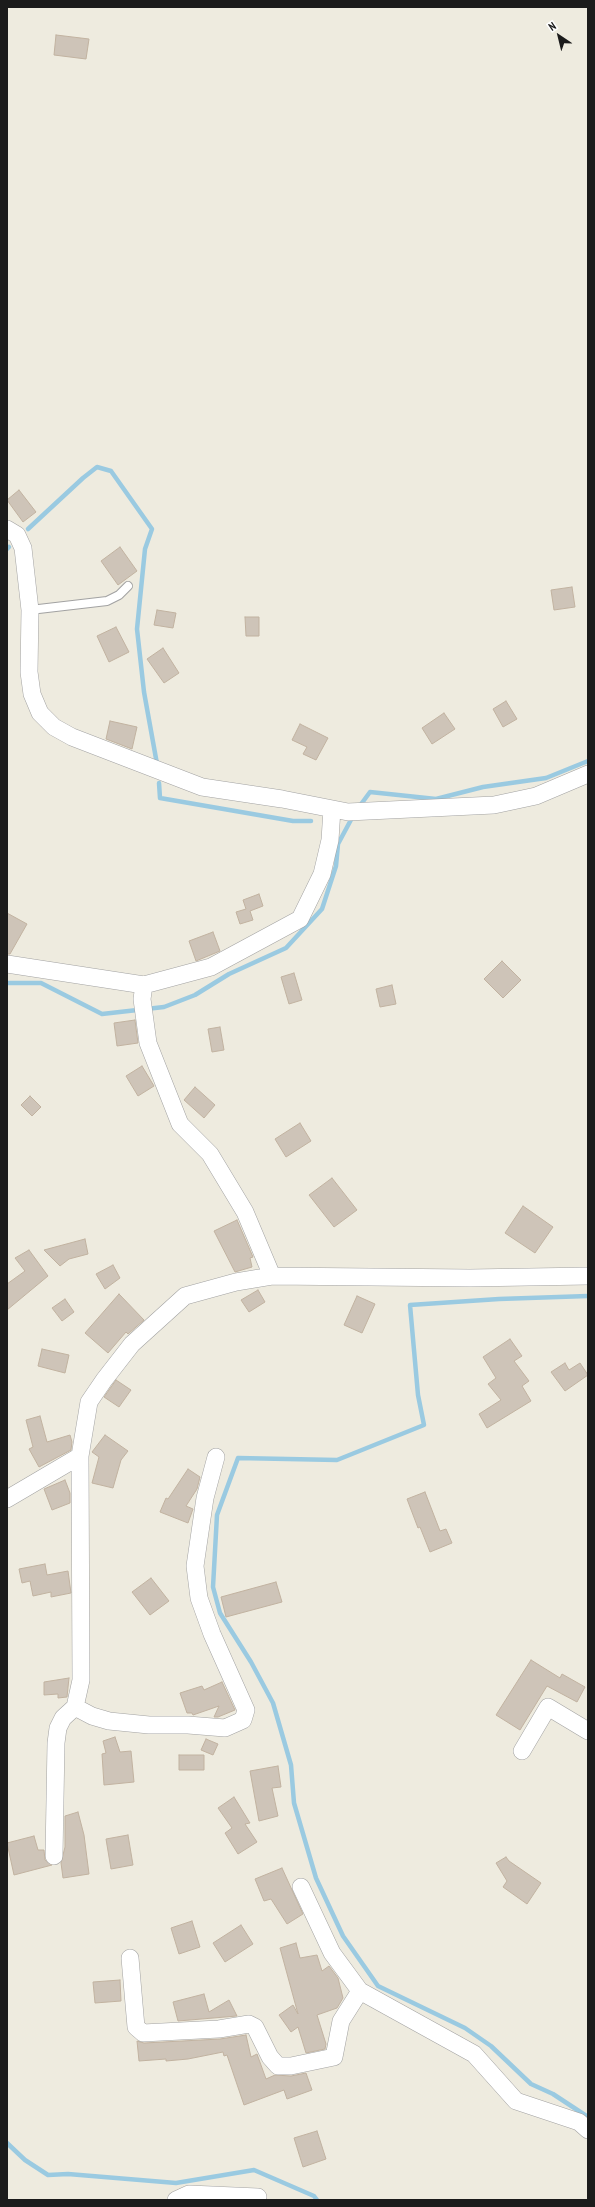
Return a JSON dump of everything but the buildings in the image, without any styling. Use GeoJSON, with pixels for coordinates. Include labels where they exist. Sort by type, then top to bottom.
{"type":"FeatureCollection","features":[{"type":"Feature","properties":{"kind":"street"},"geometry":{"type":"LineString","coordinates":[[7,529],[17,535],[23,548],[30,610],[29,672],[32,694],[40,713],[54,727],[72,737],[202,787],[282,799],[340,811],[375,811],[398,808],[494,805],[536,796],[588,774]]}},
{"type":"Feature","properties":{"kind":"street"},"geometry":{"type":"LineString","coordinates":[[7,964],[143,992],[211,967],[300,919],[322,874],[330,840],[340,811]]}},
{"type":"Feature","properties":{"kind":"street"},"geometry":{"type":"LineString","coordinates":[[143,992],[148,1043],[180,1124],[210,1154],[245,1212],[272,1276]]}},
{"type":"Feature","properties":{"kind":"street"},"geometry":{"type":"LineString","coordinates":[[54,1856],[56,1743],[58,1728],[63,1718],[75,1707],[81,1680],[80,1456],[89,1402],[132,1344],[185,1296],[236,1282],[272,1276],[470,1278],[588,1276]]}},
{"type":"Feature","properties":{"kind":"street"},"geometry":{"type":"LineString","coordinates":[[7,1499],[80,1456]]}},
{"type":"Feature","properties":{"kind":"street"},"geometry":{"type":"LineString","coordinates":[[75,1707],[92,1716],[110,1721],[149,1725],[188,1725],[224,1728],[243,1720],[246,1710],[212,1634],[199,1598],[195,1566],[205,1498],[216,1457]]}},
{"type":"Feature","properties":{"kind":"street"},"geometry":{"type":"LineString","coordinates":[[522,1751],[548,1706],[588,1731]]}},
{"type":"Feature","properties":{"kind":"street"},"geometry":{"type":"LineString","coordinates":[[301,1887],[332,1952],[360,1991],[474,2054],[516,2101],[579,2122],[588,2130]]}},
{"type":"Feature","properties":{"kind":"street"},"geometry":{"type":"LineString","coordinates":[[130,1958],[136,2027],[143,2033],[219,2029],[249,2024],[255,2027],[270,2057],[278,2066],[291,2066],[334,2057],[341,2021],[360,1991]]}},
{"type":"Feature","properties":{"kind":"street"},"geometry":{"type":"LineString","coordinates":[[176,2200],[189,2194],[258,2197]]}},
{"type":"Feature","properties":{"kind":"lane"},"geometry":{"type":"LineString","coordinates":[[30,610],[107,600],[119,595],[128,586]]}},
{"type":"Feature","properties":{"kind":"waterway"},"geometry":{"type":"LineString","coordinates":[[28,529],[97,467],[111,471],[152,529],[145,549],[137,629],[144,692],[157,764]]}},
{"type":"Feature","properties":{"kind":"waterway"},"geometry":{"type":"LineString","coordinates":[[359,807],[370,792],[436,799],[483,787],[546,778],[588,761]]}},
{"type":"Feature","properties":{"kind":"waterway"},"geometry":{"type":"LineString","coordinates":[[159,783],[160,798],[293,821],[311,821]]}},
{"type":"Feature","properties":{"kind":"waterway"},"geometry":{"type":"LineString","coordinates":[[7,983],[41,983],[102,1014],[164,1007],[195,995],[229,974],[286,948],[322,909],[336,866],[338,844],[353,816]]}},
{"type":"Feature","properties":{"kind":"waterway"},"geometry":{"type":"LineString","coordinates":[[588,1296],[499,1299],[410,1305],[418,1395],[424,1425],[337,1460],[238,1458],[217,1515],[213,1587],[220,1613],[251,1662],[273,1703],[291,1765],[294,1803],[316,1878],[343,1936],[378,1986],[465,2028],[491,2046],[531,2084],[553,2094],[588,2117]]}},
{"type":"Feature","properties":{"kind":"waterway"},"geometry":{"type":"LineString","coordinates":[[7,2143],[25,2160],[48,2175],[68,2174],[176,2183],[254,2170],[314,2196],[317,2200]]}}]}
